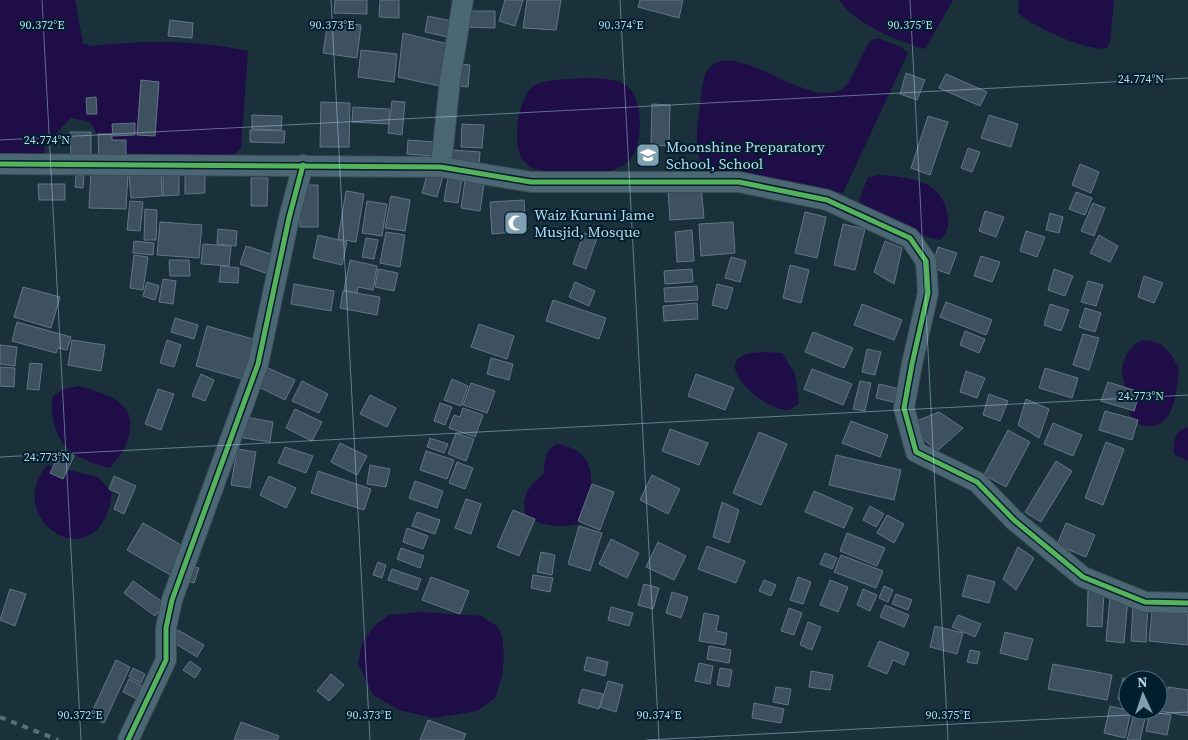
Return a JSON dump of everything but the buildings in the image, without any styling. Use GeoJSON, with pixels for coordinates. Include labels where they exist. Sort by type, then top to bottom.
{"type":"FeatureCollection","features":[{"type":"Feature","properties":{"kind":"street"},"geometry":{"type":"LineString","coordinates":[[441,166],[450,80],[463,0]]}},
{"type":"Feature","properties":{"kind":"street"},"geometry":{"type":"LineString","coordinates":[[0,164],[441,166],[531,182],[739,182],[827,200],[910,238],[926,262],[928,293],[904,408],[916,452],[977,482],[1014,520],[1083,577],[1145,602],[1188,603]]}},
{"type":"Feature","properties":{"kind":"street"},"geometry":{"type":"LineString","coordinates":[[128,740],[166,660],[166,628],[172,600],[258,364],[289,218],[303,166]]}},
{"type":"Feature","properties":{"kind":"shaded area"},"geometry":{"type":"Polygon","coordinates":[[[0,0],[75,0],[83,43],[92,46],[170,42],[229,47],[248,51],[241,148],[234,155],[202,159],[110,156],[90,122],[71,118],[45,145],[44,160],[0,158],[0,0]]]}},
{"type":"Feature","properties":{"kind":"shaded area"},"geometry":{"type":"Polygon","coordinates":[[[839,0],[953,0],[925,49],[867,25],[839,0]]]}},
{"type":"Feature","properties":{"kind":"shaded area"},"geometry":{"type":"Polygon","coordinates":[[[1019,0],[1114,0],[1110,42],[1107,48],[1074,43],[1035,25],[1018,13],[1019,0]]]}},
{"type":"Feature","properties":{"kind":"shaded area"},"geometry":{"type":"Polygon","coordinates":[[[878,38],[901,47],[908,53],[843,193],[721,174],[709,170],[702,164],[698,154],[697,136],[702,87],[707,71],[718,62],[733,61],[751,66],[790,83],[810,90],[827,93],[842,89],[846,85],[854,74],[871,40],[878,38]]]}},
{"type":"Feature","properties":{"kind":"shaded area"},"geometry":{"type":"Polygon","coordinates":[[[590,78],[621,82],[634,95],[640,124],[637,144],[630,160],[614,170],[599,173],[542,171],[529,166],[519,153],[517,131],[521,108],[530,89],[537,84],[550,81],[590,78]]]}},
{"type":"Feature","properties":{"kind":"shaded area"},"geometry":{"type":"Polygon","coordinates":[[[879,175],[914,180],[933,188],[938,193],[946,206],[948,214],[947,229],[939,240],[924,236],[864,209],[859,200],[868,177],[879,175]]]}},
{"type":"Feature","properties":{"kind":"shaded area"},"geometry":{"type":"Polygon","coordinates":[[[1143,340],[1156,342],[1165,348],[1179,368],[1176,395],[1170,413],[1157,425],[1148,426],[1137,423],[1132,418],[1122,373],[1123,363],[1128,353],[1134,345],[1143,340]]]}},
{"type":"Feature","properties":{"kind":"shaded area"},"geometry":{"type":"Polygon","coordinates":[[[751,353],[782,353],[795,374],[799,403],[793,408],[786,410],[778,409],[759,399],[742,382],[737,374],[735,366],[738,359],[751,353]]]}},
{"type":"Feature","properties":{"kind":"shaded area"},"geometry":{"type":"Polygon","coordinates":[[[79,386],[119,402],[126,409],[130,418],[127,442],[110,468],[83,459],[73,453],[65,446],[54,426],[52,397],[63,389],[79,386]]]}},
{"type":"Feature","properties":{"kind":"shaded area"},"geometry":{"type":"Polygon","coordinates":[[[1188,427],[1188,461],[1174,454],[1174,449],[1176,437],[1180,431],[1188,427]]]}},
{"type":"Feature","properties":{"kind":"shaded area"},"geometry":{"type":"Polygon","coordinates":[[[557,444],[571,448],[581,454],[587,462],[590,471],[589,519],[574,525],[542,524],[527,518],[525,511],[524,504],[527,493],[530,487],[544,473],[548,452],[557,444]]]}},
{"type":"Feature","properties":{"kind":"shaded area"},"geometry":{"type":"Polygon","coordinates":[[[47,465],[98,477],[112,493],[104,520],[91,535],[74,539],[58,534],[44,523],[36,506],[36,486],[47,465]]]}},
{"type":"Feature","properties":{"kind":"shaded area"},"geometry":{"type":"Polygon","coordinates":[[[422,612],[481,616],[497,626],[502,636],[504,655],[502,677],[495,698],[477,711],[433,718],[399,710],[373,695],[358,663],[362,643],[375,625],[389,615],[422,612]]]}},
{"type":"Feature","properties":{"kind":"railway"},"geometry":{"type":"LineString","coordinates":[[0,717],[58,740]]}},
{"type":"Feature","properties":{"kind":"cycle path"},"geometry":{"type":"LineString","coordinates":[[0,164],[441,167],[531,182],[739,182],[827,200],[910,238],[926,261],[928,293],[904,408],[916,452],[977,482],[1014,520],[1083,577],[1145,602],[1188,603]]}},
{"type":"Feature","properties":{"kind":"cycle path"},"geometry":{"type":"LineString","coordinates":[[128,740],[166,660],[166,628],[172,600],[258,364],[289,218],[303,165]]}},
{"type":"Feature","properties":{"kind":"place","name":"Moonshine Preparatory School, School"},"geometry":{"type":"Point","coordinates":[648,155]}},
{"type":"Feature","properties":{"kind":"place","name":"Waiz Kuruni Jame Musjid, Mosque"},"geometry":{"type":"Point","coordinates":[516,223]}}]}
